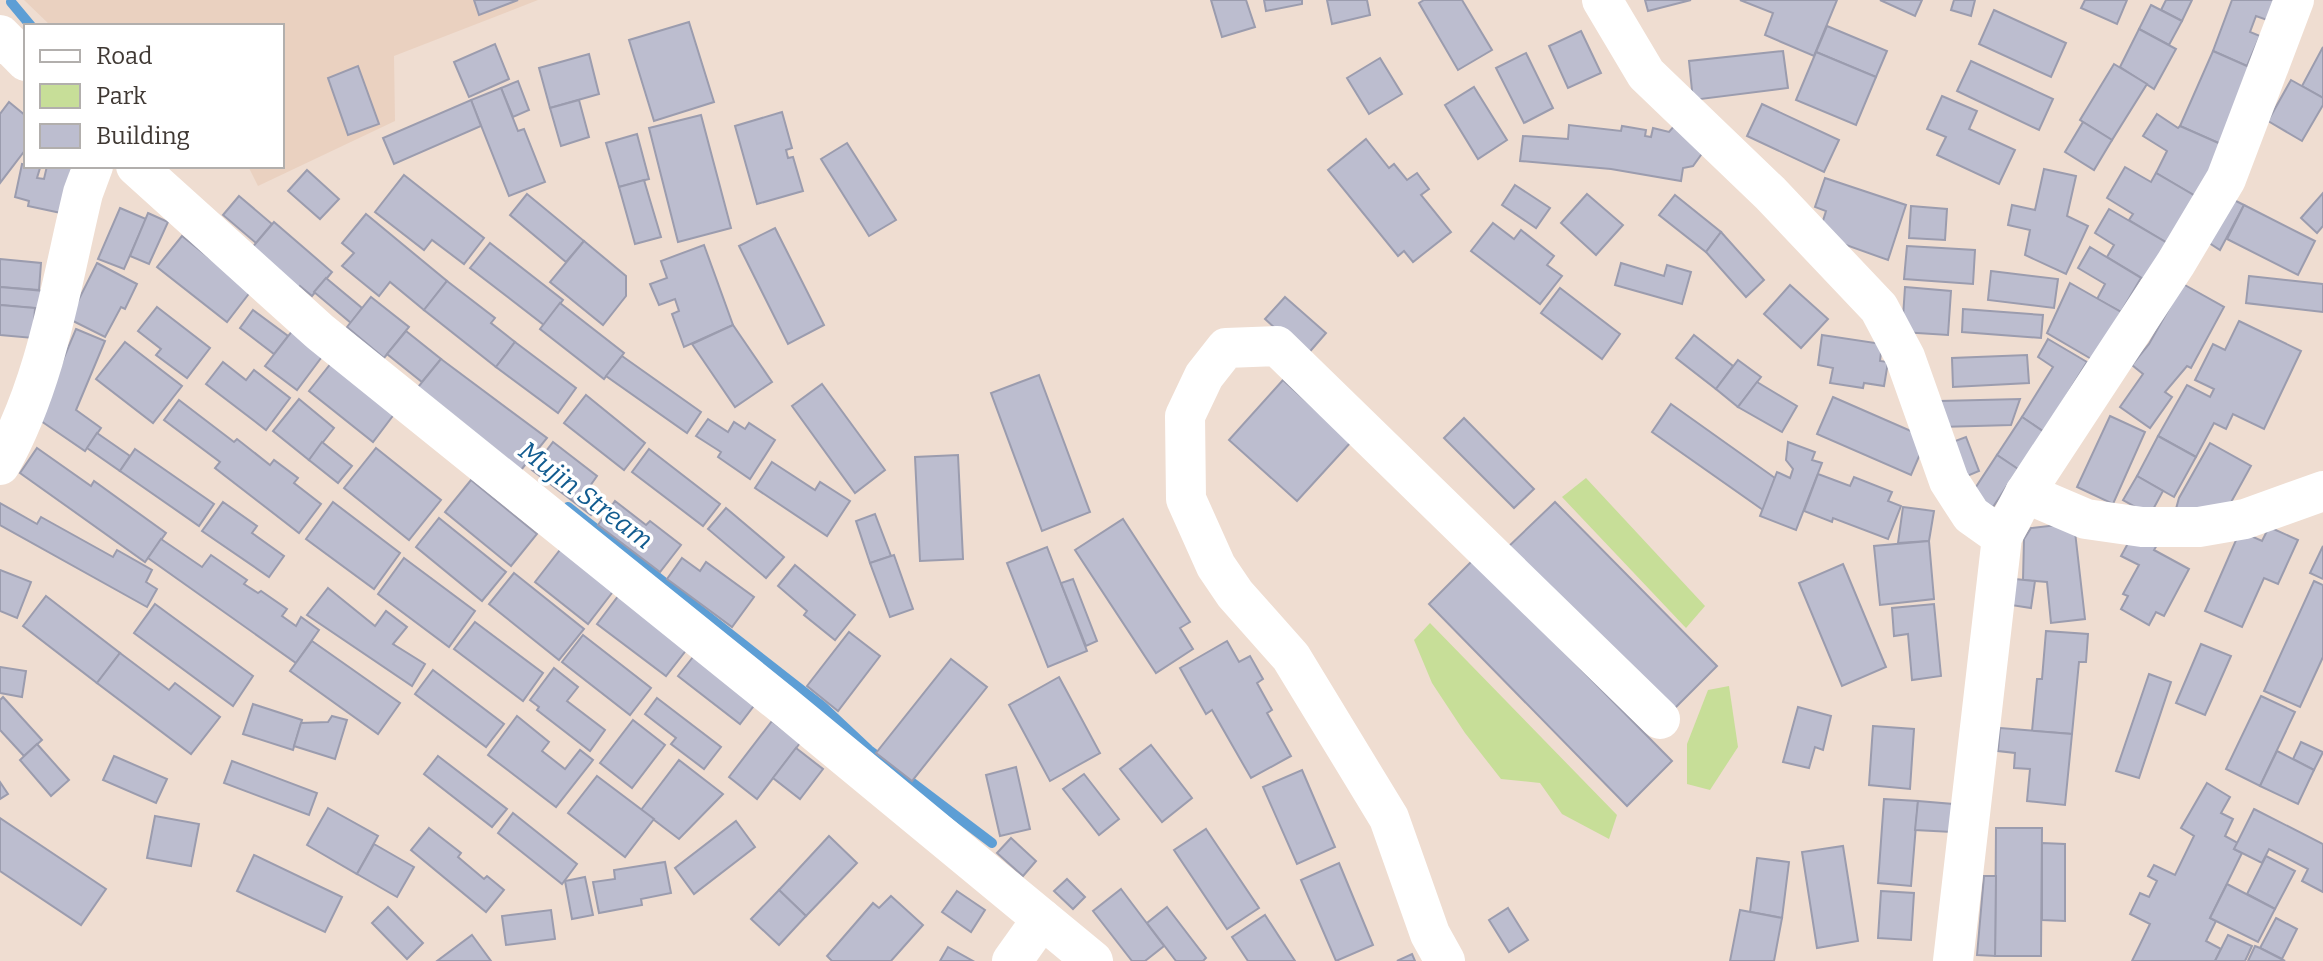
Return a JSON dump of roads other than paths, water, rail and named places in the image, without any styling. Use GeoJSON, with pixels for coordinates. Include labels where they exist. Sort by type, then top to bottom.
{"type":"FeatureCollection","features":[{"type":"Feature","properties":{"kind":"street"},"geometry":{"type":"LineString","coordinates":[[1602,0],[1646,74],[1770,193],[1879,308],[1905,357],[1949,481],[1971,515],[2002,537]]}},
{"type":"Feature","properties":{"kind":"street"},"geometry":{"type":"LineString","coordinates":[[1953,961],[2002,537],[2025,493],[2176,263],[2226,179],[2302,12]]}},
{"type":"Feature","properties":{"kind":"street"},"geometry":{"type":"LineString","coordinates":[[0,35],[24,59]]}},
{"type":"Feature","properties":{"kind":"street"},"geometry":{"type":"LineString","coordinates":[[0,465],[19,431],[38,377],[83,193],[92,168]]}},
{"type":"Feature","properties":{"kind":"street"},"geometry":{"type":"LineString","coordinates":[[138,168],[320,332],[771,695],[1093,961]]}},
{"type":"Feature","properties":{"kind":"street"},"geometry":{"type":"LineString","coordinates":[[1438,948],[1389,818],[1291,657],[1235,594],[1216,566],[1186,499],[1185,416],[1204,376],[1226,348],[1277,346],[1660,719]]}},
{"type":"Feature","properties":{"kind":"street"},"geometry":{"type":"LineString","coordinates":[[2025,493],[2086,519],[2142,527],[2199,527],[2245,519],[2323,491]]}},
{"type":"Feature","properties":{"kind":"street"},"geometry":{"type":"LineString","coordinates":[[1012,961],[1042,919]]}},
{"type":"Feature","properties":{"kind":"waterway","name":"Mujin Stream"},"geometry":{"type":"LineString","coordinates":[[11,2],[29,24]]}},
{"type":"Feature","properties":{"kind":"waterway","name":"Mujin Stream"},"geometry":{"type":"LineString","coordinates":[[568,507],[822,706],[869,750],[992,843]]}}]}
